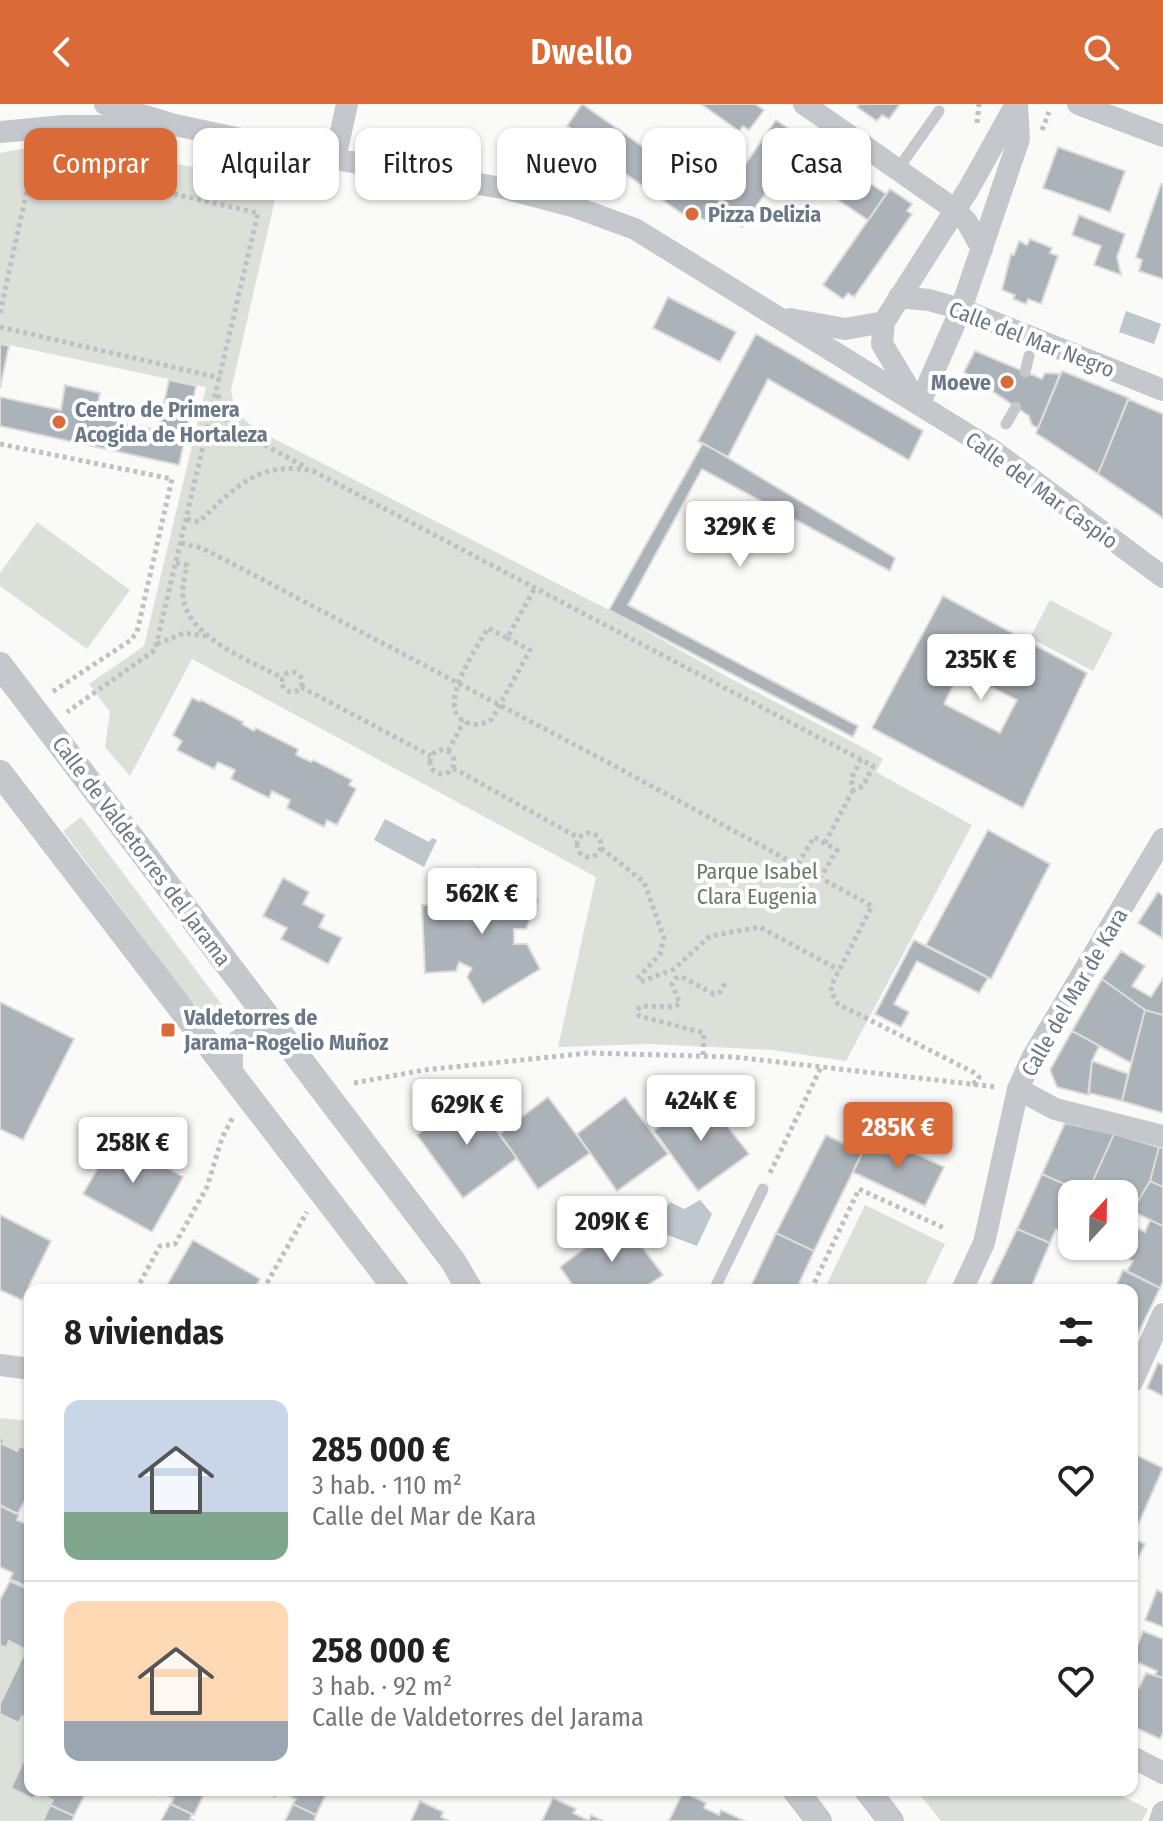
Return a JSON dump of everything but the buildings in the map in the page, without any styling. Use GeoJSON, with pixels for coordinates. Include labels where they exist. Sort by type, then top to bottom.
{"type":"FeatureCollection","features":[{"type":"Feature","properties":{"kind":"street","name":"Calle del Mar Caspio"},"geometry":{"type":"LineString","coordinates":[[105,104],[193,129]]}},
{"type":"Feature","properties":{"kind":"street"},"geometry":{"type":"LineString","coordinates":[[339,141],[347,104]]}},
{"type":"Feature","properties":{"kind":"street"},"geometry":{"type":"LineString","coordinates":[[804,104],[954,209],[967,222],[982,249]]}},
{"type":"Feature","properties":{"kind":"street"},"geometry":{"type":"LineString","coordinates":[[884,322],[1016,104]]}},
{"type":"Feature","properties":{"kind":"street"},"geometry":{"type":"LineString","coordinates":[[919,405],[961,309],[1019,139],[1016,104]]}},
{"type":"Feature","properties":{"kind":"street"},"geometry":{"type":"LineString","coordinates":[[1078,104],[1163,136]]}},
{"type":"Feature","properties":{"kind":"street","name":"Calle del Mar Caspio"},"geometry":{"type":"LineString","coordinates":[[0,132],[64,126],[175,125]]}},
{"type":"Feature","properties":{"kind":"street","name":"Calle del Mar Caspio"},"geometry":{"type":"LineString","coordinates":[[339,160],[508,189],[575,207],[635,229],[991,449],[1163,577]]}},
{"type":"Feature","properties":{"kind":"street","name":"Calle del Mar Negro"},"geometry":{"type":"LineString","coordinates":[[899,297],[929,300],[961,309],[1163,390]]}},
{"type":"Feature","properties":{"kind":"street","name":"Calle del Mar Caspio"},"geometry":{"type":"LineString","coordinates":[[779,317],[845,329],[884,322],[882,344],[919,405]]}},
{"type":"Feature","properties":{"kind":"street","name":"Calle de Valdetorres del Jarama"},"geometry":{"type":"LineString","coordinates":[[0,665],[453,1261],[466,1284]]}},
{"type":"Feature","properties":{"kind":"street"},"geometry":{"type":"LineString","coordinates":[[0,773],[392,1284]]}},
{"type":"Feature","properties":{"kind":"street","name":"Calle del Mar de Kara"},"geometry":{"type":"LineString","coordinates":[[965,1284],[984,1243],[1018,1089],[1032,1058],[1163,839]]}},
{"type":"Feature","properties":{"kind":"street"},"geometry":{"type":"LineString","coordinates":[[239,1083],[232,1045],[254,1030],[283,1037]]}},
{"type":"Feature","properties":{"kind":"street"},"geometry":{"type":"LineString","coordinates":[[1018,1089],[1055,1109],[1163,1136]]}},
{"type":"Feature","properties":{"kind":"street"},"geometry":{"type":"LineString","coordinates":[[1138,1369],[1163,1314]]}},
{"type":"Feature","properties":{"kind":"street"},"geometry":{"type":"LineString","coordinates":[[0,1365],[24,1368]]}},
{"type":"Feature","properties":{"kind":"street"},"geometry":{"type":"LineString","coordinates":[[1138,1760],[1163,1773]]}},
{"type":"Feature","properties":{"kind":"street"},"geometry":{"type":"LineString","coordinates":[[800,1796],[819,1821]]}},
{"type":"Feature","properties":{"kind":"street"},"geometry":{"type":"LineString","coordinates":[[872,1796],[891,1821]]}},
{"type":"Feature","properties":{"kind":"street"},"geometry":{"type":"LineString","coordinates":[[1160,1821],[1163,1812]]}},
{"type":"Feature","properties":{"kind":"lane"},"geometry":{"type":"LineString","coordinates":[[898,169],[939,111]]}},
{"type":"Feature","properties":{"kind":"lane"},"geometry":{"type":"LineString","coordinates":[[1025,372],[1029,356]]}},
{"type":"Feature","properties":{"kind":"lane"},"geometry":{"type":"LineString","coordinates":[[1006,424],[1016,407]]}},
{"type":"Feature","properties":{"kind":"lane"},"geometry":{"type":"LineString","coordinates":[[717,1284],[763,1189]]}},
{"type":"Feature","properties":{"kind":"path"},"geometry":{"type":"LineString","coordinates":[[0,313],[32,167],[37,163],[258,213],[156,644],[151,655],[39,716]]}},
{"type":"Feature","properties":{"kind":"path"},"geometry":{"type":"LineString","coordinates":[[0,327],[220,378]]}},
{"type":"Feature","properties":{"kind":"path"},"geometry":{"type":"LineString","coordinates":[[217,390],[227,420],[234,428],[275,453],[873,766],[863,786],[853,790]]}},
{"type":"Feature","properties":{"kind":"path"},"geometry":{"type":"LineString","coordinates":[[0,444],[172,479],[137,632],[39,716]]}},
{"type":"Feature","properties":{"kind":"path"},"geometry":{"type":"LineString","coordinates":[[187,519],[199,522],[234,488],[252,476],[285,468],[313,471]]}},
{"type":"Feature","properties":{"kind":"path"},"geometry":{"type":"LineString","coordinates":[[181,543],[202,548],[872,906],[831,992],[838,1004],[973,1072],[979,1077],[977,1082],[970,1084]]}},
{"type":"Feature","properties":{"kind":"path"},"geometry":{"type":"LineString","coordinates":[[176,563],[187,565],[183,597],[185,607],[207,636]]}},
{"type":"Feature","properties":{"kind":"path"},"geometry":{"type":"LineString","coordinates":[[507,638],[535,588]]}},
{"type":"Feature","properties":{"kind":"path"},"geometry":{"type":"LineString","coordinates":[[488,628],[530,650],[492,719],[485,724],[464,721],[457,714],[454,695],[458,683],[488,628]]}},
{"type":"Feature","properties":{"kind":"path"},"geometry":{"type":"LineString","coordinates":[[156,644],[184,633],[207,636],[283,678]]}},
{"type":"Feature","properties":{"kind":"path"},"geometry":{"type":"LineString","coordinates":[[291,672],[297,673],[302,678],[301,687],[289,692],[282,685],[283,678],[291,672]]}},
{"type":"Feature","properties":{"kind":"path"},"geometry":{"type":"LineString","coordinates":[[301,687],[431,756]]}},
{"type":"Feature","properties":{"kind":"path"},"geometry":{"type":"LineString","coordinates":[[448,751],[464,721]]}},
{"type":"Feature","properties":{"kind":"path"},"geometry":{"type":"LineString","coordinates":[[440,749],[448,751],[453,757],[453,768],[445,774],[437,774],[429,764],[431,756],[440,749]]}},
{"type":"Feature","properties":{"kind":"path"},"geometry":{"type":"LineString","coordinates":[[825,843],[853,790],[851,779],[861,760]]}},
{"type":"Feature","properties":{"kind":"path"},"geometry":{"type":"LineString","coordinates":[[453,768],[579,838]]}},
{"type":"Feature","properties":{"kind":"path"},"geometry":{"type":"LineString","coordinates":[[588,832],[596,834],[601,840],[601,848],[597,855],[584,856],[577,847],[579,838],[588,832]]}},
{"type":"Feature","properties":{"kind":"path"},"geometry":{"type":"LineString","coordinates":[[798,864],[814,837],[825,843],[837,850],[821,877]]}},
{"type":"Feature","properties":{"kind":"path"},"geometry":{"type":"LineString","coordinates":[[601,848],[644,882],[664,938],[660,954],[639,977],[640,982],[674,969],[710,936],[760,927],[839,970]]}},
{"type":"Feature","properties":{"kind":"path"},"geometry":{"type":"LineString","coordinates":[[703,1055],[704,1033],[639,1016],[637,1010],[641,1006],[677,1007],[679,1001],[672,984],[676,978],[682,977],[714,994],[720,992],[725,983]]}},
{"type":"Feature","properties":{"kind":"path"},"geometry":{"type":"LineString","coordinates":[[354,1083],[424,1070],[589,1053],[703,1055],[822,1065],[900,1077],[1018,1089]]}},
{"type":"Feature","properties":{"kind":"path"},"geometry":{"type":"LineString","coordinates":[[763,1189],[822,1065]]}},
{"type":"Feature","properties":{"kind":"path"},"geometry":{"type":"LineString","coordinates":[[139,1284],[160,1246],[175,1244],[207,1187],[239,1083]]}},
{"type":"Feature","properties":{"kind":"path"},"geometry":{"type":"LineString","coordinates":[[814,1284],[859,1189],[944,1228]]}},
{"type":"Feature","properties":{"kind":"path"},"geometry":{"type":"LineString","coordinates":[[266,1284],[303,1215],[326,1196]]}},
{"type":"Feature","properties":{"kind":"green space","name":"Parque Isabel Clara Eugenia"},"geometry":{"type":"Polygon","coordinates":[[[24,149],[24,200],[177,200],[177,164],[193,167],[193,200],[275,200],[231,390],[234,404],[244,419],[261,432],[609,610],[733,680],[862,747],[883,759],[876,772],[972,825],[846,1061],[772,1050],[650,1044],[558,1047],[596,877],[192,659],[130,776],[105,747],[110,712],[89,684],[144,646],[206,387],[0,343],[0,153],[24,149]]]}},
{"type":"Feature","properties":{"kind":"green space"},"geometry":{"type":"Polygon","coordinates":[[[37,522],[130,590],[87,649],[0,586],[0,573],[37,522]]]}},
{"type":"Feature","properties":{"kind":"green space"},"geometry":{"type":"Polygon","coordinates":[[[1050,600],[1113,633],[1093,671],[1030,638],[1050,600]]]}},
{"type":"Feature","properties":{"kind":"green space"},"geometry":{"type":"Polygon","coordinates":[[[81,817],[228,1013],[226,1025],[214,1024],[185,994],[63,831],[81,817]]]}},
{"type":"Feature","properties":{"kind":"green space"},"geometry":{"type":"Polygon","coordinates":[[[865,1205],[945,1244],[926,1284],[827,1284],[865,1205]]]}},
{"type":"Feature","properties":{"kind":"green space"},"geometry":{"type":"Polygon","coordinates":[[[0,1418],[24,1420],[24,1451],[2,1444],[4,1440],[0,1438],[0,1418]]]}},
{"type":"Feature","properties":{"kind":"green space"},"geometry":{"type":"Polygon","coordinates":[[[9,1641],[24,1649],[24,1654],[0,1704],[0,1645],[6,1648],[9,1641]]]}},
{"type":"Feature","properties":{"kind":"green space"},"geometry":{"type":"Polygon","coordinates":[[[0,1714],[19,1723],[22,1716],[24,1760],[11,1787],[24,1796],[45,1796],[53,1800],[43,1821],[0,1821],[0,1714]]]}},
{"type":"Feature","properties":{"kind":"green space"},"geometry":{"type":"Polygon","coordinates":[[[921,1796],[1122,1796],[1148,1809],[1142,1821],[941,1821],[921,1796]]]}},
{"type":"Feature","properties":{"kind":"shaded area"},"geometry":{"type":"Polygon","coordinates":[[[1126,311],[1161,324],[1154,344],[1119,332],[1126,311]]]}},
{"type":"Feature","properties":{"kind":"shaded area"},"geometry":{"type":"Polygon","coordinates":[[[385,819],[429,842],[432,838],[437,840],[424,867],[374,840],[385,819]]]}},
{"type":"Feature","properties":{"kind":"shaded area"},"geometry":{"type":"Polygon","coordinates":[[[700,1200],[712,1214],[697,1246],[654,1230],[670,1202],[684,1209],[700,1200]]]}},
{"type":"Feature","properties":{"kind":"place","name":"Pizza Delizia"},"geometry":{"type":"Point","coordinates":[692,214]}},
{"type":"Feature","properties":{"kind":"place","name":"Moeve"},"geometry":{"type":"Point","coordinates":[1007,382]}},
{"type":"Feature","properties":{"kind":"place","name":"Centro de Primera Acogida de Hortaleza"},"geometry":{"type":"Point","coordinates":[59,422]}},
{"type":"Feature","properties":{"kind":"place","name":"Valdetorres de Jarama-Rogelio Muñoz"},"geometry":{"type":"Point","coordinates":[168,1030]}}]}
